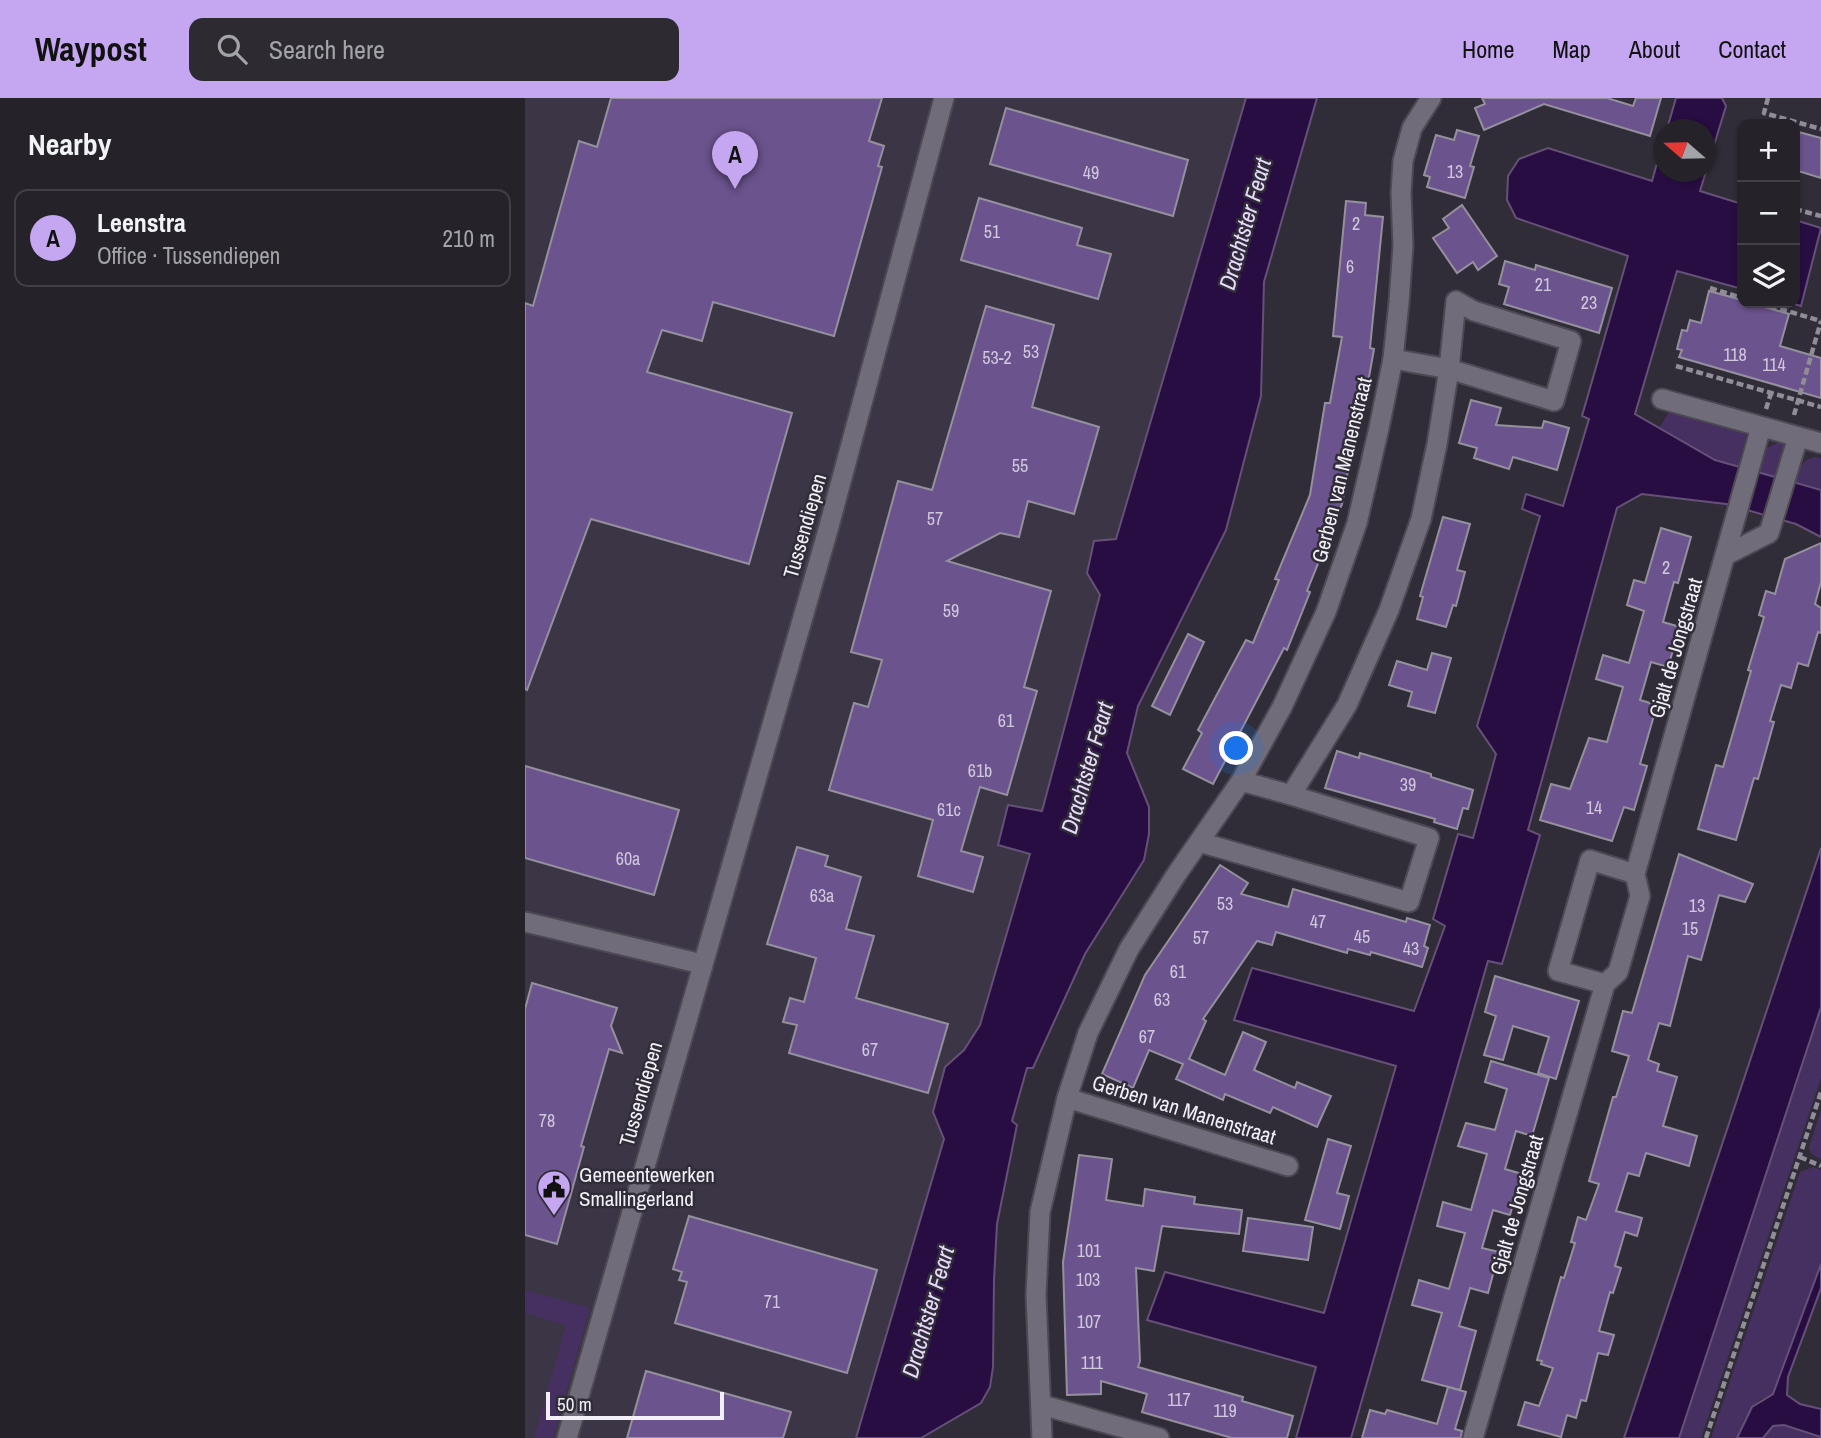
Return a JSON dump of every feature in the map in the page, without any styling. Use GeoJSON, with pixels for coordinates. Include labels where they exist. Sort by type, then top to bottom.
{"type":"FeatureCollection","features":[{"type":"Feature","properties":{"kind":"street","name":"Tussendiepen"},"geometry":{"type":"LineString","coordinates":[[567,1438],[828,530],[944,98]]}},
{"type":"Feature","properties":{"kind":"street","name":"Gerben van Manenstraat"},"geometry":{"type":"LineString","coordinates":[[1042,1438],[1036,1294],[1040,1212],[1067,1098],[1088,1033],[1129,949],[1241,781],[1283,707],[1326,612],[1357,523],[1393,359],[1403,246],[1403,161],[1412,128],[1431,98]]}},
{"type":"Feature","properties":{"kind":"street","name":"Gerben van Manenstraat"},"geometry":{"type":"LineString","coordinates":[[1291,795],[1347,705],[1389,610],[1421,519],[1437,444],[1449,369],[1456,301],[1474,311],[1571,341],[1554,401],[1449,369],[1393,359]]}},
{"type":"Feature","properties":{"kind":"street"},"geometry":{"type":"LineString","coordinates":[[1662,399],[1821,443]]}},
{"type":"Feature","properties":{"kind":"street","name":"Gjalt de Jongstraat"},"geometry":{"type":"LineString","coordinates":[[1473,1438],[1605,984],[1618,972],[1640,895],[1635,874],[1761,427]]}},
{"type":"Feature","properties":{"kind":"street"},"geometry":{"type":"LineString","coordinates":[[1726,555],[1769,533],[1788,472],[1793,436]]}},
{"type":"Feature","properties":{"kind":"street"},"geometry":{"type":"LineString","coordinates":[[1199,842],[1409,902],[1429,838],[1241,781]]}},
{"type":"Feature","properties":{"kind":"street"},"geometry":{"type":"LineString","coordinates":[[1605,984],[1559,971],[1590,860],[1635,874]]}},
{"type":"Feature","properties":{"kind":"street"},"geometry":{"type":"LineString","coordinates":[[525,922],[702,964]]}},
{"type":"Feature","properties":{"kind":"street","name":"Gerben van Manenstraat"},"geometry":{"type":"LineString","coordinates":[[1067,1098],[1288,1166]]}},
{"type":"Feature","properties":{"kind":"street"},"geometry":{"type":"LineString","coordinates":[[1042,1405],[1159,1438]]}},
{"type":"Feature","properties":{"kind":"path"},"geometry":{"type":"LineString","coordinates":[[1768,98],[1764,113],[1821,129]]}},
{"type":"Feature","properties":{"kind":"path"},"geometry":{"type":"LineString","coordinates":[[1800,210],[1821,216]]}},
{"type":"Feature","properties":{"kind":"path"},"geometry":{"type":"LineString","coordinates":[[1710,288],[1737,296]]}},
{"type":"Feature","properties":{"kind":"path"},"geometry":{"type":"LineString","coordinates":[[1777,308],[1821,321],[1798,400],[1793,436]]}},
{"type":"Feature","properties":{"kind":"path"},"geometry":{"type":"LineString","coordinates":[[1676,366],[1821,407]]}},
{"type":"Feature","properties":{"kind":"path"},"geometry":{"type":"LineString","coordinates":[[1706,1438],[1821,1092]]}},
{"type":"Feature","properties":{"kind":"path"},"geometry":{"type":"LineString","coordinates":[[1800,1157],[1821,1166]]}},
{"type":"Feature","properties":{"kind":"shaded area"},"geometry":{"type":"Polygon","coordinates":[[[525,98],[1246,98],[1116,539],[1094,541],[1087,573],[1100,595],[1042,811],[1008,806],[998,845],[1030,854],[980,1025],[964,1050],[945,1067],[933,1112],[944,1139],[856,1438],[525,1438],[525,98]]]}},
{"type":"Feature","properties":{"kind":"shaded area"},"geometry":{"type":"Polygon","coordinates":[[[1670,411],[1747,432],[1738,467],[1715,460],[1659,428],[1670,411]]]}},
{"type":"Feature","properties":{"kind":"shaded area"},"geometry":{"type":"Polygon","coordinates":[[[1780,442],[1785,446],[1777,478],[1756,472],[1766,448],[1780,442]]]}},
{"type":"Feature","properties":{"kind":"shaded area"},"geometry":{"type":"Polygon","coordinates":[[[1815,457],[1821,458],[1821,490],[1795,483],[1803,463],[1815,457]]]}},
{"type":"Feature","properties":{"kind":"shaded area"},"geometry":{"type":"Polygon","coordinates":[[[1821,1007],[1821,1078],[1701,1438],[1679,1438],[1821,1007]]]}},
{"type":"Feature","properties":{"kind":"shaded area"},"geometry":{"type":"Polygon","coordinates":[[[1821,1110],[1821,1159],[1810,1151],[1809,1147],[1821,1110]]]}},
{"type":"Feature","properties":{"kind":"shaded area"},"geometry":{"type":"Polygon","coordinates":[[[1813,1167],[1821,1170],[1821,1264],[1773,1394],[1759,1400],[1745,1418],[1737,1438],[1711,1438],[1800,1172],[1813,1167]]]}},
{"type":"Feature","properties":{"kind":"shaded area"},"geometry":{"type":"Polygon","coordinates":[[[525,1290],[590,1308],[553,1438],[534,1438],[566,1325],[525,1313],[525,1290]]]}},
{"type":"Feature","properties":{"kind":"shaded area"},"geometry":{"type":"Polygon","coordinates":[[[1784,1425],[1821,1438],[1763,1438],[1773,1426],[1784,1425]]]}},
{"type":"Feature","properties":{"kind":"water","name":"Drachtster Feart"},"geometry":{"type":"Polygon","coordinates":[[[1246,98],[1317,98],[1264,282],[1261,396],[1226,530],[1138,706],[1127,753],[1149,807],[1149,834],[1144,860],[1085,954],[1033,1068],[1027,1068],[1012,1121],[1017,1125],[997,1224],[993,1367],[990,1387],[981,1403],[921,1438],[856,1438],[944,1139],[933,1112],[945,1067],[964,1050],[980,1025],[1030,854],[998,845],[1008,805],[1042,811],[1100,595],[1087,573],[1094,541],[1116,539],[1246,98]]]}},
{"type":"Feature","properties":{"kind":"water"},"geometry":{"type":"Polygon","coordinates":[[[1676,98],[1722,98],[1726,106],[1716,138],[1716,119],[1670,119],[1676,98]]]}},
{"type":"Feature","properties":{"kind":"water"},"geometry":{"type":"Polygon","coordinates":[[[1548,148],[1652,181],[1653,177],[1653,182],[1703,182],[1700,191],[1737,202],[1737,288],[1677,271],[1635,414],[1715,460],[1821,490],[1821,537],[1796,524],[1726,504],[1642,494],[1617,508],[1528,830],[1540,835],[1502,964],[1488,961],[1351,1438],[1296,1438],[1316,1367],[1147,1320],[1165,1272],[1324,1313],[1396,1066],[1234,1020],[1252,968],[1414,1011],[1445,926],[1433,919],[1458,834],[1473,838],[1496,754],[1477,726],[1540,516],[1522,509],[1526,494],[1563,506],[1589,419],[1582,416],[1628,256],[1516,218],[1507,200],[1508,176],[1519,159],[1548,148]]]}},
{"type":"Feature","properties":{"kind":"water"},"geometry":{"type":"Polygon","coordinates":[[[1800,222],[1821,228],[1800,306],[1800,222]]]}},
{"type":"Feature","properties":{"kind":"water"},"geometry":{"type":"Polygon","coordinates":[[[1821,848],[1821,1007],[1679,1438],[1624,1438],[1821,848]]]}},
{"type":"Feature","properties":{"kind":"water"},"geometry":{"type":"Polygon","coordinates":[[[1821,1264],[1821,1288],[1788,1377],[1787,1395],[1800,1404],[1821,1409],[1821,1437],[1784,1425],[1773,1426],[1763,1438],[1737,1438],[1752,1407],[1773,1394],[1821,1264]]]}},
{"type":"Feature","properties":{"kind":"building"},"geometry":{"type":"Polygon","coordinates":[[[611,98],[882,98],[869,141],[884,146],[878,166],[882,167],[834,336],[713,302],[702,341],[662,330],[647,372],[792,413],[749,564],[591,519],[527,690],[525,303],[533,306],[579,141],[597,147],[611,98]]]}},
{"type":"Feature","properties":{"kind":"building"},"geometry":{"type":"Polygon","coordinates":[[[1482,98],[1607,98],[1633,106],[1636,98],[1661,98],[1650,136],[1544,104],[1484,130],[1475,108],[1485,104],[1482,98]]]}},
{"type":"Feature","properties":{"kind":"building"},"geometry":{"type":"Polygon","coordinates":[[[1006,108],[1188,160],[1173,216],[990,164],[1006,108]]]}},
{"type":"Feature","properties":{"kind":"building"},"geometry":{"type":"Polygon","coordinates":[[[1457,130],[1479,136],[1470,166],[1474,167],[1465,198],[1427,187],[1430,177],[1424,175],[1436,135],[1454,140],[1457,130]]]}},
{"type":"Feature","properties":{"kind":"building"},"geometry":{"type":"Polygon","coordinates":[[[1800,132],[1821,138],[1821,178],[1800,172],[1800,132]]]}},
{"type":"Feature","properties":{"kind":"building"},"geometry":{"type":"Polygon","coordinates":[[[979,198],[1082,228],[1077,245],[1111,254],[1098,299],[961,260],[979,198]]]}},
{"type":"Feature","properties":{"kind":"building"},"geometry":{"type":"Polygon","coordinates":[[[1346,201],[1366,203],[1365,215],[1383,217],[1370,348],[1374,349],[1363,411],[1359,410],[1342,504],[1287,650],[1284,648],[1213,784],[1183,769],[1202,733],[1198,730],[1246,640],[1253,643],[1279,580],[1275,579],[1310,495],[1325,403],[1330,403],[1342,337],[1333,336],[1346,201]]]}},
{"type":"Feature","properties":{"kind":"building"},"geometry":{"type":"Polygon","coordinates":[[[1462,205],[1497,256],[1478,270],[1473,262],[1457,273],[1433,238],[1449,228],[1443,219],[1462,205]]]}},
{"type":"Feature","properties":{"kind":"building"},"geometry":{"type":"Polygon","coordinates":[[[1505,261],[1535,270],[1536,265],[1612,288],[1599,333],[1504,304],[1509,287],[1499,284],[1505,261]]]}},
{"type":"Feature","properties":{"kind":"building"},"geometry":{"type":"Polygon","coordinates":[[[1709,291],[1737,299],[1737,308],[1768,308],[1789,314],[1780,346],[1821,358],[1821,398],[1679,357],[1682,350],[1677,349],[1682,330],[1687,331],[1690,320],[1701,323],[1709,291]]]}},
{"type":"Feature","properties":{"kind":"building"},"geometry":{"type":"Polygon","coordinates":[[[986,306],[1054,325],[1032,407],[1099,427],[1074,514],[1028,501],[1019,537],[1000,533],[947,561],[1051,591],[1024,687],[1037,691],[1007,795],[980,787],[961,851],[983,857],[973,892],[918,876],[933,820],[829,790],[854,703],[868,707],[882,660],[851,652],[898,481],[932,490],[986,306]]]}},
{"type":"Feature","properties":{"kind":"building"},"geometry":{"type":"Polygon","coordinates":[[[1471,400],[1501,408],[1496,425],[1542,428],[1544,421],[1569,428],[1557,470],[1513,457],[1509,469],[1474,458],[1477,448],[1459,443],[1471,400]]]}},
{"type":"Feature","properties":{"kind":"building"},"geometry":{"type":"Polygon","coordinates":[[[1443,517],[1470,524],[1457,570],[1465,572],[1456,606],[1453,605],[1446,627],[1417,619],[1423,597],[1420,596],[1443,517]]]}},
{"type":"Feature","properties":{"kind":"building"},"geometry":{"type":"Polygon","coordinates":[[[1661,528],[1691,537],[1663,622],[1680,627],[1668,667],[1651,662],[1640,700],[1657,705],[1640,764],[1647,766],[1634,810],[1624,807],[1612,841],[1540,820],[1551,784],[1570,789],[1589,738],[1607,742],[1623,687],[1596,679],[1603,655],[1629,663],[1644,611],[1627,605],[1634,580],[1645,583],[1661,528]]]}},
{"type":"Feature","properties":{"kind":"building"},"geometry":{"type":"Polygon","coordinates":[[[1821,543],[1821,582],[1815,604],[1821,608],[1821,633],[1818,632],[1808,666],[1798,663],[1791,688],[1781,685],[1770,721],[1774,722],[1758,779],[1754,778],[1736,840],[1698,829],[1716,765],[1723,767],[1751,671],[1748,670],[1764,617],[1759,615],[1766,591],[1775,594],[1785,559],[1821,543]]]}},
{"type":"Feature","properties":{"kind":"building"},"geometry":{"type":"Polygon","coordinates":[[[1188,634],[1204,642],[1170,715],[1152,706],[1188,634]]]}},
{"type":"Feature","properties":{"kind":"building"},"geometry":{"type":"Polygon","coordinates":[[[1432,653],[1451,658],[1435,713],[1408,706],[1412,692],[1389,685],[1397,661],[1427,670],[1432,653]]]}},
{"type":"Feature","properties":{"kind":"building"},"geometry":{"type":"Polygon","coordinates":[[[1337,751],[1359,758],[1360,753],[1431,774],[1431,777],[1473,790],[1468,809],[1463,808],[1457,829],[1434,822],[1435,819],[1325,788],[1337,751]]]}},
{"type":"Feature","properties":{"kind":"building"},"geometry":{"type":"Polygon","coordinates":[[[525,766],[679,810],[654,895],[525,858],[525,766]]]}},
{"type":"Feature","properties":{"kind":"building"},"geometry":{"type":"Polygon","coordinates":[[[797,847],[828,856],[825,866],[861,877],[846,929],[874,936],[856,998],[948,1024],[928,1093],[789,1053],[797,1025],[783,1022],[790,998],[804,1002],[816,958],[767,944],[797,847]]]}},
{"type":"Feature","properties":{"kind":"building"},"geometry":{"type":"Polygon","coordinates":[[[1679,854],[1753,884],[1745,902],[1719,895],[1701,960],[1688,956],[1670,1026],[1659,1023],[1648,1060],[1659,1064],[1657,1071],[1677,1077],[1663,1126],[1697,1136],[1689,1166],[1646,1153],[1639,1176],[1628,1173],[1616,1211],[1642,1218],[1637,1236],[1625,1232],[1615,1266],[1621,1268],[1613,1293],[1610,1292],[1599,1331],[1614,1335],[1608,1355],[1598,1353],[1586,1401],[1581,1400],[1576,1418],[1567,1415],[1561,1437],[1518,1425],[1525,1402],[1539,1406],[1553,1368],[1537,1360],[1561,1277],[1564,1278],[1575,1243],[1571,1242],[1578,1217],[1586,1220],[1599,1184],[1589,1181],[1613,1097],[1616,1097],[1629,1056],[1612,1051],[1623,1011],[1632,1013],[1679,854]]]}},
{"type":"Feature","properties":{"kind":"building"},"geometry":{"type":"Polygon","coordinates":[[[1220,865],[1248,883],[1241,894],[1288,907],[1293,889],[1406,922],[1407,918],[1430,925],[1424,946],[1428,948],[1422,967],[1371,952],[1370,955],[1348,949],[1347,953],[1276,932],[1272,945],[1257,941],[1203,1019],[1206,1021],[1189,1059],[1225,1075],[1243,1032],[1266,1042],[1254,1070],[1295,1088],[1297,1082],[1331,1096],[1317,1127],[1273,1107],[1270,1113],[1225,1094],[1223,1100],[1176,1079],[1183,1064],[1149,1050],[1133,1088],[1102,1074],[1145,975],[1220,865]]]}},
{"type":"Feature","properties":{"kind":"building"},"geometry":{"type":"Polygon","coordinates":[[[1495,976],[1579,1001],[1556,1079],[1538,1073],[1549,1037],[1513,1026],[1503,1060],[1484,1055],[1496,1016],[1485,1012],[1495,976]]]}},
{"type":"Feature","properties":{"kind":"building"},"geometry":{"type":"Polygon","coordinates":[[[532,983],[617,1008],[611,1026],[622,1053],[609,1049],[557,1244],[525,1235],[525,1009],[532,983]]]}},
{"type":"Feature","properties":{"kind":"building"},"geometry":{"type":"Polygon","coordinates":[[[1491,1061],[1549,1078],[1532,1136],[1516,1131],[1505,1169],[1522,1174],[1510,1215],[1493,1210],[1482,1248],[1499,1252],[1488,1293],[1470,1288],[1459,1326],[1476,1331],[1460,1390],[1422,1380],[1442,1313],[1412,1305],[1419,1280],[1449,1289],[1465,1233],[1437,1226],[1443,1202],[1471,1210],[1487,1154],[1458,1146],[1466,1123],[1495,1130],[1507,1089],[1485,1082],[1491,1061]]]}},
{"type":"Feature","properties":{"kind":"building"},"geometry":{"type":"Polygon","coordinates":[[[1328,1139],[1351,1146],[1337,1193],[1349,1196],[1340,1229],[1305,1220],[1328,1139]]]}},
{"type":"Feature","properties":{"kind":"building"},"geometry":{"type":"Polygon","coordinates":[[[1079,1155],[1112,1159],[1106,1200],[1143,1206],[1145,1189],[1195,1197],[1194,1204],[1242,1210],[1239,1234],[1162,1226],[1154,1271],[1136,1268],[1140,1361],[1138,1367],[1243,1397],[1242,1401],[1293,1416],[1287,1438],[1232,1438],[1142,1412],[1147,1394],[1101,1381],[1101,1394],[1067,1395],[1063,1262],[1079,1155]]]}},
{"type":"Feature","properties":{"kind":"building"},"geometry":{"type":"Polygon","coordinates":[[[689,1216],[877,1270],[847,1373],[675,1323],[687,1282],[679,1280],[682,1272],[673,1269],[689,1216]]]}},
{"type":"Feature","properties":{"kind":"building"},"geometry":{"type":"Polygon","coordinates":[[[1248,1218],[1313,1227],[1308,1260],[1243,1251],[1248,1218]]]}},
{"type":"Feature","properties":{"kind":"building"},"geometry":{"type":"Polygon","coordinates":[[[646,1371],[791,1412],[783,1438],[627,1438],[646,1371]]]}},
{"type":"Feature","properties":{"kind":"building"},"geometry":{"type":"Polygon","coordinates":[[[1448,1387],[1466,1392],[1455,1429],[1462,1431],[1461,1438],[1362,1438],[1370,1410],[1385,1414],[1387,1410],[1437,1424],[1448,1387]]]}},
{"type":"Feature","properties":{"kind":"place","name":"Leenstra"},"geometry":{"type":"Point","coordinates":[735,189]}},
{"type":"Feature","properties":{"kind":"place","name":"Gemeentewerken Smallingerland"},"geometry":{"type":"Point","coordinates":[554,1217]}}]}
